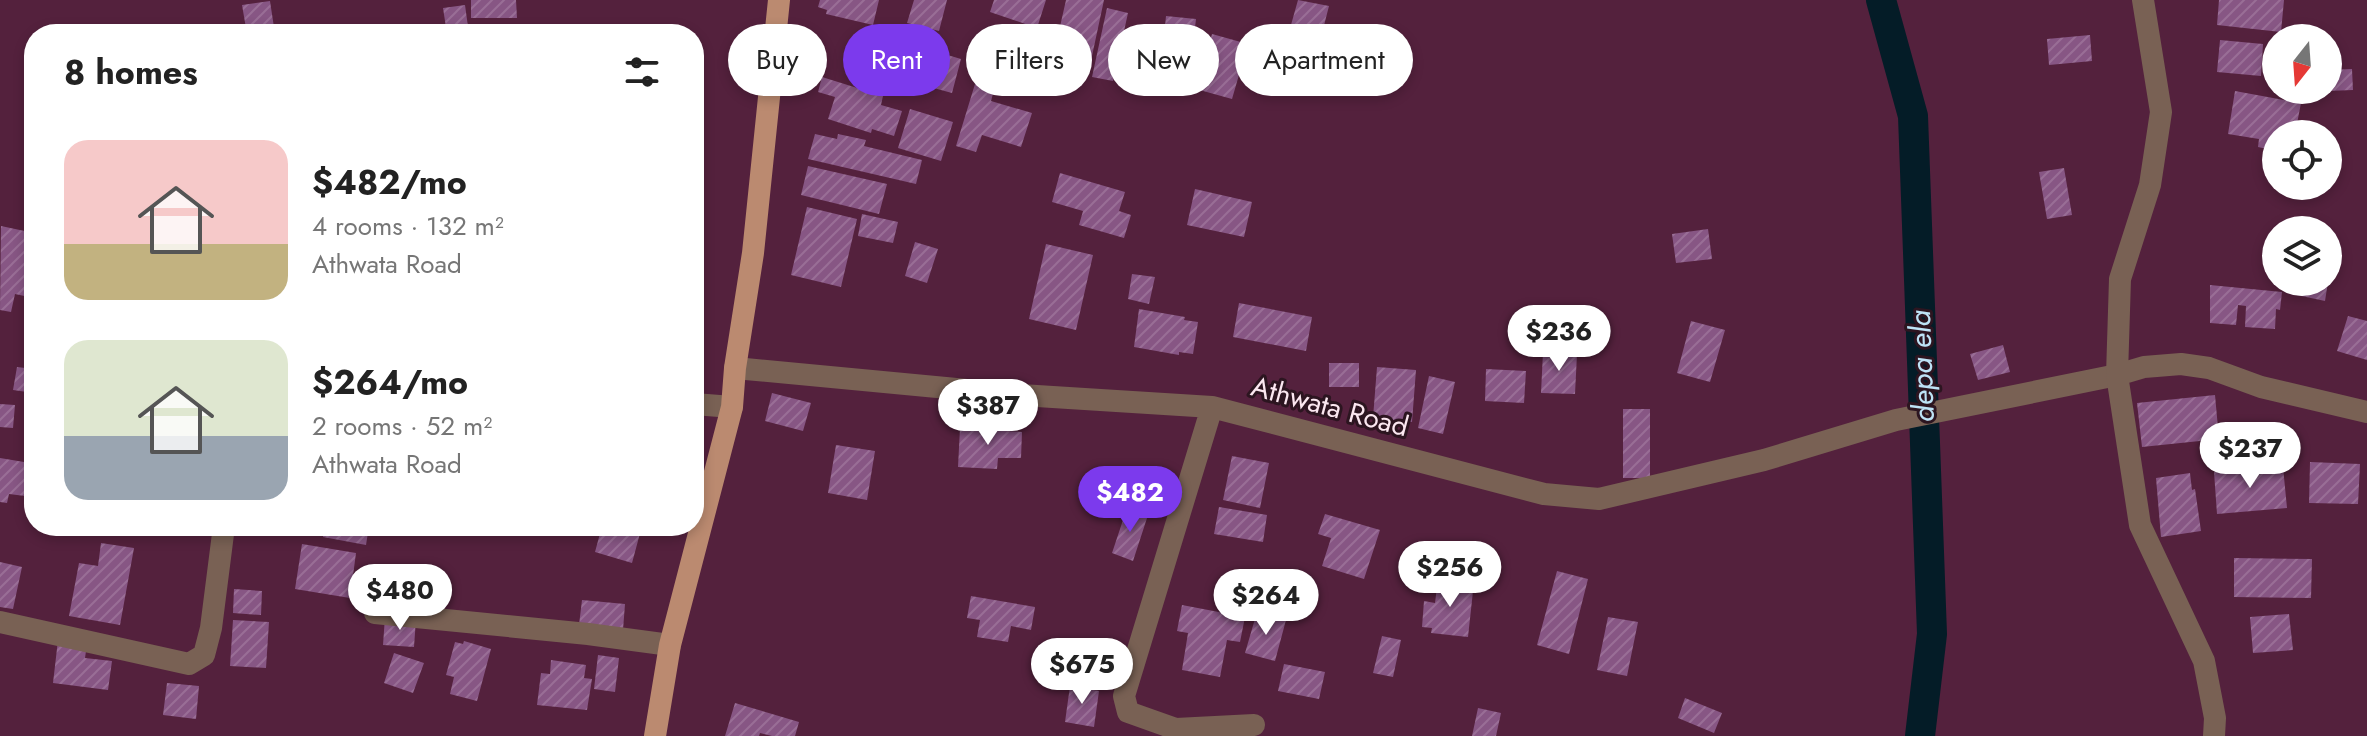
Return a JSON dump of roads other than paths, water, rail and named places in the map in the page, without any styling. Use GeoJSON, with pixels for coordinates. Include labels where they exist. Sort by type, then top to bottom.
{"type":"FeatureCollection","features":[{"type":"Feature","properties":{"kind":"main road"},"geometry":{"type":"LineString","coordinates":[[704,514],[732,407],[753,253],[779,0]]}},
{"type":"Feature","properties":{"kind":"main road"},"geometry":{"type":"LineString","coordinates":[[655,736],[670,645],[698,536]]}},
{"type":"Feature","properties":{"kind":"street"},"geometry":{"type":"LineString","coordinates":[[2143,0],[2161,112],[2150,185],[2120,279],[2117,375],[2140,525],[2204,661],[2215,718],[2214,736]]}},
{"type":"Feature","properties":{"kind":"street","name":"Athwata Road"},"geometry":{"type":"LineString","coordinates":[[735,368],[1021,395],[1212,407],[1544,494],[1599,499],[1764,460],[1896,420],[2144,367],[2181,364],[2209,368],[2261,387],[2367,412]]}},
{"type":"Feature","properties":{"kind":"street"},"geometry":{"type":"LineString","coordinates":[[704,405],[732,407]]}},
{"type":"Feature","properties":{"kind":"street"},"geometry":{"type":"LineString","coordinates":[[1212,407],[1124,696],[1128,712],[1176,729],[1254,725]]}},
{"type":"Feature","properties":{"kind":"street"},"geometry":{"type":"LineString","coordinates":[[0,622],[189,664],[204,655],[211,628],[223,536]]}},
{"type":"Feature","properties":{"kind":"street"},"geometry":{"type":"LineString","coordinates":[[375,613],[670,645]]}},
{"type":"Feature","properties":{"kind":"waterway","name":"depa ela"},"geometry":{"type":"LineString","coordinates":[[1881,0],[1913,116],[1932,634],[1920,736]]}}]}
